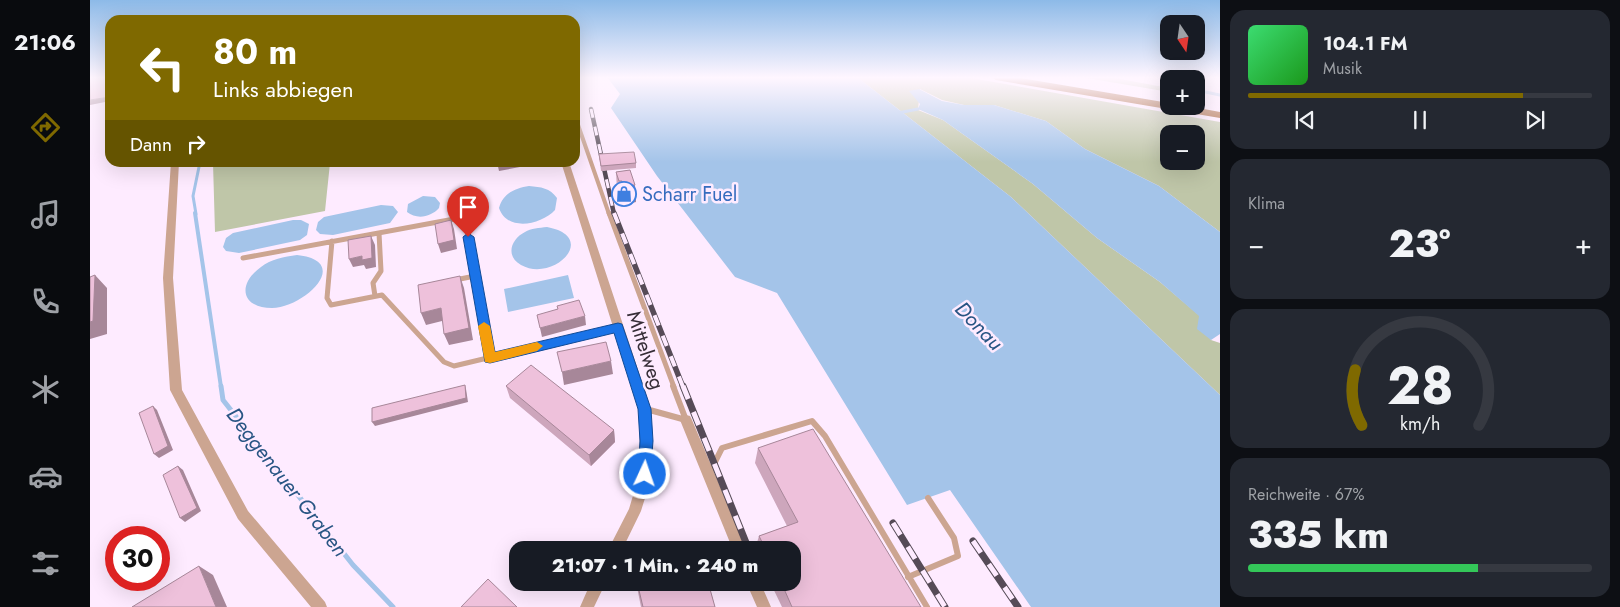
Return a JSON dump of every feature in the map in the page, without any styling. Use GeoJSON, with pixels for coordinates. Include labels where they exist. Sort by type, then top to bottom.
{"type":"FeatureCollection","features":[{"type":"Feature","properties":{"kind":"highway"},"geometry":{"type":"LineString","coordinates":[[1163,105],[1220,115]]}},
{"type":"Feature","properties":{"kind":"street"},"geometry":{"type":"LineString","coordinates":[[175,167],[168,278],[176,390],[243,514],[320,607]]}},
{"type":"Feature","properties":{"kind":"street","name":"Mittelweg"},"geometry":{"type":"LineString","coordinates":[[567,167],[644,409],[646,441],[645,474],[638,504],[620,541]]}},
{"type":"Feature","properties":{"kind":"street"},"geometry":{"type":"LineString","coordinates":[[686,420],[736,541]]}},
{"type":"Feature","properties":{"kind":"street"},"geometry":{"type":"LineString","coordinates":[[587,607],[595,591]]}},
{"type":"Feature","properties":{"kind":"street"},"geometry":{"type":"LineString","coordinates":[[757,591],[764,607]]}},
{"type":"Feature","properties":{"kind":"lane"},"geometry":{"type":"LineString","coordinates":[[580,131],[686,420]]}},
{"type":"Feature","properties":{"kind":"lane"},"geometry":{"type":"LineString","coordinates":[[243,258],[465,217],[490,358]]}},
{"type":"Feature","properties":{"kind":"lane"},"geometry":{"type":"LineString","coordinates":[[375,296],[374,283],[380,271],[379,233]]}},
{"type":"Feature","properties":{"kind":"lane"},"geometry":{"type":"LineString","coordinates":[[332,242],[327,298],[331,305],[382,295],[444,362],[454,366],[618,327]]}},
{"type":"Feature","properties":{"kind":"lane"},"geometry":{"type":"LineString","coordinates":[[446,282],[474,276]]}},
{"type":"Feature","properties":{"kind":"lane"},"geometry":{"type":"LineString","coordinates":[[644,409],[686,420]]}},
{"type":"Feature","properties":{"kind":"lane"},"geometry":{"type":"LineString","coordinates":[[708,476],[722,448],[812,420],[825,436],[927,607]]}},
{"type":"Feature","properties":{"kind":"lane"},"geometry":{"type":"LineString","coordinates":[[908,577],[958,556],[954,538],[928,498]]}},
{"type":"Feature","properties":{"kind":"green space"},"geometry":{"type":"Polygon","coordinates":[[[893,105],[918,105],[918,110],[943,120],[1033,184],[1097,238],[1160,282],[1200,316],[1211,340],[1220,343],[1220,395],[1011,197],[893,105]]]}},
{"type":"Feature","properties":{"kind":"green space"},"geometry":{"type":"Polygon","coordinates":[[[995,105],[1126,105],[1160,111],[1160,115],[1180,115],[1220,122],[1220,232],[1159,186],[1085,149],[1046,121],[995,105]]]}},
{"type":"Feature","properties":{"kind":"green space"},"geometry":{"type":"Polygon","coordinates":[[[213,167],[330,167],[325,211],[215,232],[213,167]]]}},
{"type":"Feature","properties":{"kind":"water","name":"Donau"},"geometry":{"type":"Polygon","coordinates":[[[613,105],[893,105],[1011,197],[1220,395],[1220,607],[1031,607],[950,490],[907,505],[777,293],[735,277],[657,176],[611,108],[613,105]]]}},
{"type":"Feature","properties":{"kind":"water"},"geometry":{"type":"Polygon","coordinates":[[[919,105],[995,105],[1046,121],[1085,149],[1159,186],[1220,232],[1220,334],[1211,340],[1197,329],[1199,316],[1160,282],[1097,238],[1033,184],[943,120],[918,109],[919,105]]]}},
{"type":"Feature","properties":{"kind":"water"},"geometry":{"type":"Polygon","coordinates":[[[529,186],[551,192],[557,198],[555,210],[541,219],[525,224],[509,221],[503,216],[499,208],[501,203],[511,192],[529,186]]]}},
{"type":"Feature","properties":{"kind":"water"},"geometry":{"type":"Polygon","coordinates":[[[467,188],[478,189],[483,195],[483,199],[474,206],[456,206],[451,200],[452,196],[467,188]]]}},
{"type":"Feature","properties":{"kind":"water"},"geometry":{"type":"Polygon","coordinates":[[[423,196],[435,197],[440,203],[439,208],[432,214],[419,217],[407,212],[408,204],[423,196]]]}},
{"type":"Feature","properties":{"kind":"water"},"geometry":{"type":"Polygon","coordinates":[[[381,205],[393,206],[398,212],[390,223],[333,235],[320,234],[316,230],[318,222],[324,217],[381,205]]]}},
{"type":"Feature","properties":{"kind":"water"},"geometry":{"type":"Polygon","coordinates":[[[293,220],[301,220],[309,224],[307,235],[300,240],[239,253],[226,251],[223,247],[226,238],[233,233],[293,220]]]}},
{"type":"Feature","properties":{"kind":"water"},"geometry":{"type":"Polygon","coordinates":[[[547,227],[562,232],[570,240],[571,248],[566,256],[557,264],[546,268],[533,269],[521,265],[513,257],[513,243],[520,235],[530,230],[547,227]]]}},
{"type":"Feature","properties":{"kind":"water"},"geometry":{"type":"Polygon","coordinates":[[[297,255],[313,259],[321,266],[322,274],[318,283],[309,292],[285,306],[272,308],[262,307],[249,300],[246,294],[246,287],[253,274],[269,262],[297,255]]]}},
{"type":"Feature","properties":{"kind":"water"},"geometry":{"type":"Polygon","coordinates":[[[568,275],[574,298],[508,312],[504,289],[568,275]]]}},
{"type":"Feature","properties":{"kind":"building"},"geometry":{"type":"Polygon","coordinates":[[[634,152],[636,163],[601,166],[599,154],[634,152]]]}},
{"type":"Feature","properties":{"kind":"building"},"geometry":{"type":"Polygon","coordinates":[[[630,170],[635,185],[624,186],[622,181],[619,181],[616,172],[630,170]]]}},
{"type":"Feature","properties":{"kind":"building"},"geometry":{"type":"Polygon","coordinates":[[[451,220],[454,240],[438,244],[435,224],[451,220]]]}},
{"type":"Feature","properties":{"kind":"building"},"geometry":{"type":"Polygon","coordinates":[[[371,236],[372,258],[362,260],[362,256],[349,259],[348,240],[371,236]]]}},
{"type":"Feature","properties":{"kind":"building"},"geometry":{"type":"Polygon","coordinates":[[[95,275],[93,321],[90,322],[90,277],[95,275]]]}},
{"type":"Feature","properties":{"kind":"building"},"geometry":{"type":"Polygon","coordinates":[[[460,276],[469,328],[444,334],[441,308],[421,313],[418,285],[460,276]]]}},
{"type":"Feature","properties":{"kind":"building"},"geometry":{"type":"Polygon","coordinates":[[[579,300],[585,316],[540,328],[537,315],[558,309],[557,306],[579,300]]]}},
{"type":"Feature","properties":{"kind":"building"},"geometry":{"type":"Polygon","coordinates":[[[606,342],[611,361],[562,372],[557,352],[606,342]]]}},
{"type":"Feature","properties":{"kind":"building"},"geometry":{"type":"Polygon","coordinates":[[[531,365],[614,430],[589,455],[506,386],[531,365]]]}},
{"type":"Feature","properties":{"kind":"building"},"geometry":{"type":"Polygon","coordinates":[[[465,385],[466,398],[372,422],[372,408],[465,385]]]}},
{"type":"Feature","properties":{"kind":"building"},"geometry":{"type":"Polygon","coordinates":[[[153,406],[168,446],[154,454],[139,413],[153,406]]]}},
{"type":"Feature","properties":{"kind":"building"},"geometry":{"type":"Polygon","coordinates":[[[813,429],[921,607],[792,607],[785,591],[801,591],[801,541],[762,541],[759,536],[798,522],[758,448],[813,429]]]}},
{"type":"Feature","properties":{"kind":"building"},"geometry":{"type":"Polygon","coordinates":[[[178,466],[197,508],[180,518],[163,475],[178,466]]]}},
{"type":"Feature","properties":{"kind":"building"},"geometry":{"type":"Polygon","coordinates":[[[199,566],[216,607],[132,607],[158,591],[170,591],[170,584],[199,566]]]}},
{"type":"Feature","properties":{"kind":"building"},"geometry":{"type":"Polygon","coordinates":[[[488,579],[517,607],[461,607],[488,579]]]}},
{"type":"Feature","properties":{"kind":"building"},"geometry":{"type":"Polygon","coordinates":[[[639,591],[711,591],[715,607],[643,607],[639,591]]]}},
{"type":"Feature","properties":{"kind":"waterway"},"geometry":{"type":"LineString","coordinates":[[898,113],[918,109]]}},
{"type":"Feature","properties":{"kind":"waterway","name":"Deggenauer Graben"},"geometry":{"type":"LineString","coordinates":[[196,214],[193,196],[199,167]]}},
{"type":"Feature","properties":{"kind":"waterway","name":"Deggenauer Graben"},"geometry":{"type":"LineString","coordinates":[[195,213],[221,387]]}},
{"type":"Feature","properties":{"kind":"waterway","name":"Deggenauer Graben"},"geometry":{"type":"LineString","coordinates":[[221,386],[223,400],[353,565],[393,607]]}},
{"type":"Feature","properties":{"kind":"railway"},"geometry":{"type":"LineString","coordinates":[[591,109],[614,214]]}},
{"type":"Feature","properties":{"kind":"railway"},"geometry":{"type":"LineString","coordinates":[[614,213],[683,387]]}},
{"type":"Feature","properties":{"kind":"railway"},"geometry":{"type":"LineString","coordinates":[[683,386],[745,541]]}},
{"type":"Feature","properties":{"kind":"railway"},"geometry":{"type":"LineString","coordinates":[[893,523],[945,607]]}},
{"type":"Feature","properties":{"kind":"railway"},"geometry":{"type":"LineString","coordinates":[[973,541],[1018,607]]}},
{"type":"Feature","properties":{"kind":"slow traffic"},"geometry":{"type":"LineString","coordinates":[[484,326],[490,358],[537,346]]}},
{"type":"Feature","properties":{"kind":"place","name":"Scharr Fuel"},"geometry":{"type":"Point","coordinates":[624,194]}},
{"type":"Feature","properties":{"kind":"route"},"geometry":{"type":"LineString","coordinates":[[468,237],[490,358],[618,327],[644,409],[646,441],[645,474]]}}]}
